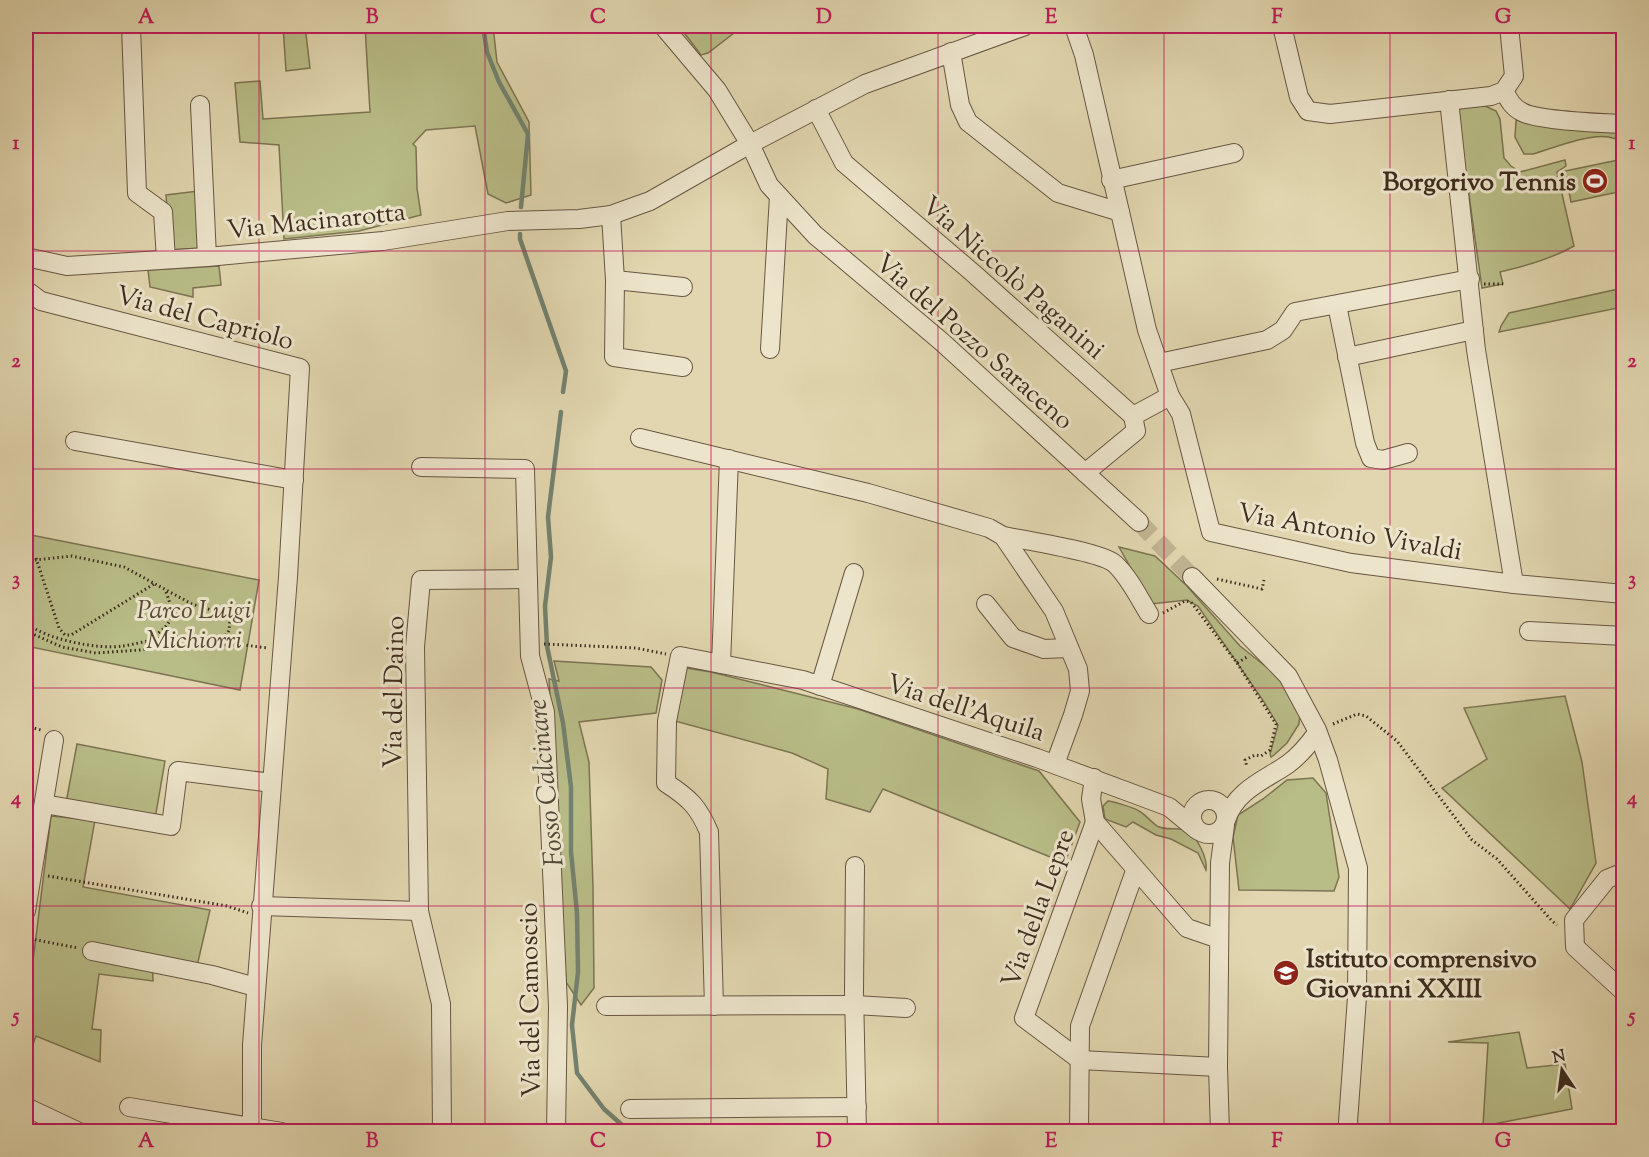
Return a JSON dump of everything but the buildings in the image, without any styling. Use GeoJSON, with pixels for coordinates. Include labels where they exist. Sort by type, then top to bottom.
{"type":"FeatureCollection","features":[{"type":"Feature","properties":{"kind":"street"},"geometry":{"type":"LineString","coordinates":[[131,26],[137,193],[163,212],[166,259]]}},
{"type":"Feature","properties":{"kind":"street","name":"Via del Pozzo Saraceno"},"geometry":{"type":"LineString","coordinates":[[663,26],[717,90],[750,144],[768,185],[815,235],[942,342],[1139,522]]}},
{"type":"Feature","properties":{"kind":"street","name":"Via Macinarotta"},"geometry":{"type":"LineString","coordinates":[[26,257],[68,266],[207,257],[383,241],[508,221],[579,219],[611,215],[650,201],[750,144],[866,84],[1025,26]]}},
{"type":"Feature","properties":{"kind":"street","name":"Via Antonio Vivaldi"},"geometry":{"type":"LineString","coordinates":[[1074,26],[1084,55],[1147,330],[1170,396],[1181,414],[1211,532],[1351,563],[1514,584],[1623,594]]}},
{"type":"Feature","properties":{"kind":"street"},"geometry":{"type":"LineString","coordinates":[[1282,26],[1299,97],[1308,111],[1330,114],[1491,96],[1504,91],[1514,76],[1509,26]]}},
{"type":"Feature","properties":{"kind":"street"},"geometry":{"type":"LineString","coordinates":[[951,52],[960,105],[968,122],[1058,193],[1120,212]]}},
{"type":"Feature","properties":{"kind":"street"},"geometry":{"type":"LineString","coordinates":[[1504,91],[1511,104],[1537,117],[1623,124]]}},
{"type":"Feature","properties":{"kind":"street"},"geometry":{"type":"LineString","coordinates":[[1449,100],[1474,330],[1514,584]]}},
{"type":"Feature","properties":{"kind":"street"},"geometry":{"type":"LineString","coordinates":[[200,105],[207,257]]}},
{"type":"Feature","properties":{"kind":"street","name":"Via Niccolò Paganini"},"geometry":{"type":"LineString","coordinates":[[816,110],[844,163],[973,273],[1133,416]]}},
{"type":"Feature","properties":{"kind":"street"},"geometry":{"type":"LineString","coordinates":[[1112,180],[1234,153]]}},
{"type":"Feature","properties":{"kind":"street"},"geometry":{"type":"LineString","coordinates":[[770,349],[779,196]]}},
{"type":"Feature","properties":{"kind":"street"},"geometry":{"type":"LineString","coordinates":[[611,215],[615,280],[614,357],[683,367]]}},
{"type":"Feature","properties":{"kind":"street"},"geometry":{"type":"LineString","coordinates":[[1159,363],[1267,339],[1283,330],[1295,312],[1470,279]]}},
{"type":"Feature","properties":{"kind":"street"},"geometry":{"type":"LineString","coordinates":[[615,280],[683,287]]}},
{"type":"Feature","properties":{"kind":"street","name":"Via del Capriolo"},"geometry":{"type":"LineString","coordinates":[[26,290],[41,301],[300,368],[282,650],[252,1045],[253,1129]]}},
{"type":"Feature","properties":{"kind":"street"},"geometry":{"type":"LineString","coordinates":[[1337,304],[1365,443],[1371,458],[1383,460],[1408,453]]}},
{"type":"Feature","properties":{"kind":"street"},"geometry":{"type":"LineString","coordinates":[[1347,357],[1474,330]]}},
{"type":"Feature","properties":{"kind":"street"},"geometry":{"type":"LineString","coordinates":[[1085,473],[1136,431],[1133,416],[1170,396]]}},
{"type":"Feature","properties":{"kind":"street"},"geometry":{"type":"LineString","coordinates":[[640,438],[868,493],[989,528],[1003,536],[1063,548],[1113,562],[1149,614]]}},
{"type":"Feature","properties":{"kind":"street"},"geometry":{"type":"LineString","coordinates":[[75,441],[294,480]]}},
{"type":"Feature","properties":{"kind":"street"},"geometry":{"type":"LineString","coordinates":[[721,664],[729,459]]}},
{"type":"Feature","properties":{"kind":"street","name":"Via del Camoscio"},"geometry":{"type":"LineString","coordinates":[[421,467],[525,469],[530,656],[545,712],[558,1006],[556,1131]]}},
{"type":"Feature","properties":{"kind":"street"},"geometry":{"type":"LineString","coordinates":[[1003,536],[1054,611],[1078,669],[1080,691],[1054,764]]}},
{"type":"Feature","properties":{"kind":"street"},"geometry":{"type":"LineString","coordinates":[[820,686],[854,573]]}},
{"type":"Feature","properties":{"kind":"street"},"geometry":{"type":"LineString","coordinates":[[1199,577],[1288,676],[1325,751],[1358,868],[1358,997],[1348,1122],[1350,1131]]}},
{"type":"Feature","properties":{"kind":"street","name":"Via del Daino"},"geometry":{"type":"LineString","coordinates":[[442,1131],[441,1004],[419,911],[415,647],[421,580],[528,579]]}},
{"type":"Feature","properties":{"kind":"street"},"geometry":{"type":"LineString","coordinates":[[987,604],[1013,638],[1044,648],[1069,648]]}},
{"type":"Feature","properties":{"kind":"street"},"geometry":{"type":"LineString","coordinates":[[1529,631],[1623,636]]}},
{"type":"Feature","properties":{"kind":"street"},"geometry":{"type":"LineString","coordinates":[[680,656],[667,722],[666,783],[688,797],[701,813],[709,832],[714,1006]]}},
{"type":"Feature","properties":{"kind":"street","name":"Via dell'Aquila"},"geometry":{"type":"LineString","coordinates":[[680,656],[802,680],[1037,758],[1169,807],[1201,832]]}},
{"type":"Feature","properties":{"kind":"street"},"geometry":{"type":"LineString","coordinates":[[1169,807],[1205,803],[1244,791],[1290,762],[1317,732]]}},
{"type":"Feature","properties":{"kind":"street"},"geometry":{"type":"LineString","coordinates":[[26,911],[54,740]]}},
{"type":"Feature","properties":{"kind":"street"},"geometry":{"type":"LineString","coordinates":[[1290,762],[1314,758],[1325,751]]}},
{"type":"Feature","properties":{"kind":"street"},"geometry":{"type":"LineString","coordinates":[[44,804],[171,826],[178,771],[272,783]]}},
{"type":"Feature","properties":{"kind":"street"},"geometry":{"type":"LineString","coordinates":[[1094,778],[1091,800],[1095,822],[1187,928],[1219,939]]}},
{"type":"Feature","properties":{"kind":"street"},"geometry":{"type":"LineString","coordinates":[[1220,1131],[1218,1067],[1220,871],[1226,823],[1233,806],[1244,791]]}},
{"type":"Feature","properties":{"kind":"street"},"geometry":{"type":"LineString","coordinates":[[1205,803],[1222,806],[1226,823]]}},
{"type":"Feature","properties":{"kind":"street"},"geometry":{"type":"LineString","coordinates":[[1205,803],[1191,815],[1193,826],[1201,832],[1220,871]]}},
{"type":"Feature","properties":{"kind":"street","name":"Via della Lepre"},"geometry":{"type":"LineString","coordinates":[[1080,1060],[1024,1018],[1095,822]]}},
{"type":"Feature","properties":{"kind":"street"},"geometry":{"type":"LineString","coordinates":[[1201,832],[1216,833],[1226,823]]}},
{"type":"Feature","properties":{"kind":"street"},"geometry":{"type":"LineString","coordinates":[[855,866],[858,1131]]}},
{"type":"Feature","properties":{"kind":"street"},"geometry":{"type":"LineString","coordinates":[[1079,1131],[1080,1026],[1136,871]]}},
{"type":"Feature","properties":{"kind":"street"},"geometry":{"type":"LineString","coordinates":[[1623,872],[1607,879],[1574,920],[1575,947],[1623,992]]}},
{"type":"Feature","properties":{"kind":"street"},"geometry":{"type":"LineString","coordinates":[[261,912],[419,911]]}},
{"type":"Feature","properties":{"kind":"street"},"geometry":{"type":"LineString","coordinates":[[92,951],[212,975],[256,987]]}},
{"type":"Feature","properties":{"kind":"street"},"geometry":{"type":"LineString","coordinates":[[606,1006],[855,1005],[906,1008]]}},
{"type":"Feature","properties":{"kind":"street"},"geometry":{"type":"LineString","coordinates":[[1080,1060],[1218,1067]]}},
{"type":"Feature","properties":{"kind":"street"},"geometry":{"type":"LineString","coordinates":[[26,1107],[79,1131]]}},
{"type":"Feature","properties":{"kind":"street"},"geometry":{"type":"LineString","coordinates":[[129,1107],[253,1129],[282,1131]]}},
{"type":"Feature","properties":{"kind":"street"},"geometry":{"type":"LineString","coordinates":[[630,1109],[857,1107]]}},
{"type":"Feature","properties":{"kind":"path"},"geometry":{"type":"LineString","coordinates":[[26,561],[36,558],[72,556],[124,567],[192,604],[224,614],[230,620],[229,630],[225,636],[214,640],[195,636],[149,639],[122,646],[100,646],[65,640],[32,629],[26,623]]}},
{"type":"Feature","properties":{"kind":"path"},"geometry":{"type":"LineString","coordinates":[[36,558],[65,640]]}},
{"type":"Feature","properties":{"kind":"path"},"geometry":{"type":"LineString","coordinates":[[1199,577],[1262,589],[1264,580]]}},
{"type":"Feature","properties":{"kind":"path"},"geometry":{"type":"LineString","coordinates":[[65,635],[71,635],[154,584]]}},
{"type":"Feature","properties":{"kind":"path"},"geometry":{"type":"LineString","coordinates":[[149,639],[163,631],[170,622],[172,614],[165,590]]}},
{"type":"Feature","properties":{"kind":"path"},"geometry":{"type":"LineString","coordinates":[[1149,614],[1151,619],[1185,601],[1191,602],[1237,663],[1276,724],[1270,750],[1262,756],[1255,755],[1245,760],[1247,767]]}},
{"type":"Feature","properties":{"kind":"path"},"geometry":{"type":"LineString","coordinates":[[26,632],[62,647],[96,653],[179,644],[244,645],[282,650]]}},
{"type":"Feature","properties":{"kind":"path"},"geometry":{"type":"LineString","coordinates":[[542,644],[636,648],[680,656]]}},
{"type":"Feature","properties":{"kind":"path"},"geometry":{"type":"LineString","coordinates":[[1237,663],[1251,654]]}},
{"type":"Feature","properties":{"kind":"path"},"geometry":{"type":"LineString","coordinates":[[1317,732],[1357,714],[1366,716],[1379,725],[1412,759],[1472,840],[1497,859],[1552,921],[1575,936]]}},
{"type":"Feature","properties":{"kind":"path"},"geometry":{"type":"LineString","coordinates":[[32,874],[261,912]]}},
{"type":"Feature","properties":{"kind":"path"},"geometry":{"type":"LineString","coordinates":[[26,938],[92,951]]}},
{"type":"Feature","properties":{"kind":"green space"},"geometry":{"type":"Polygon","coordinates":[[[283,26],[305,26],[310,68],[286,71],[283,26]]]}},
{"type":"Feature","properties":{"kind":"green space"},"geometry":{"type":"Polygon","coordinates":[[[365,26],[493,26],[497,62],[529,122],[531,195],[506,203],[488,194],[475,126],[426,130],[413,144],[416,147],[417,188],[421,215],[359,231],[284,239],[279,145],[240,142],[235,83],[260,81],[263,119],[370,112],[365,26]]]}},
{"type":"Feature","properties":{"kind":"green space"},"geometry":{"type":"Polygon","coordinates":[[[683,26],[743,26],[708,53],[701,55],[682,30],[683,26]]]}},
{"type":"Feature","properties":{"kind":"green space"},"geometry":{"type":"Polygon","coordinates":[[[1481,104],[1496,111],[1500,119],[1504,158],[1520,172],[1565,160],[1566,166],[1557,172],[1574,246],[1538,262],[1500,272],[1503,284],[1482,288],[1457,110],[1467,105],[1481,104]]]}},
{"type":"Feature","properties":{"kind":"green space"},"geometry":{"type":"Polygon","coordinates":[[[1524,117],[1623,129],[1623,145],[1616,139],[1594,137],[1533,154],[1524,154],[1515,137],[1516,121],[1524,117]]]}},
{"type":"Feature","properties":{"kind":"green space","name":"Borgorivo Tennis"},"geometry":{"type":"Polygon","coordinates":[[[1623,159],[1623,191],[1571,202],[1565,171],[1623,159]]]}},
{"type":"Feature","properties":{"kind":"green space"},"geometry":{"type":"Polygon","coordinates":[[[198,191],[201,248],[170,250],[166,195],[198,191]]]}},
{"type":"Feature","properties":{"kind":"green space"},"geometry":{"type":"Polygon","coordinates":[[[219,266],[221,285],[193,288],[193,297],[150,287],[148,270],[219,266]]]}},
{"type":"Feature","properties":{"kind":"green space"},"geometry":{"type":"Polygon","coordinates":[[[1623,288],[1623,307],[1499,332],[1509,313],[1623,288]]]}},
{"type":"Feature","properties":{"kind":"green space","name":"Parco Luigi Michiorri"},"geometry":{"type":"Polygon","coordinates":[[[26,534],[259,580],[240,690],[26,646],[26,534]]]}},
{"type":"Feature","properties":{"kind":"green space"},"geometry":{"type":"Polygon","coordinates":[[[1119,547],[1155,556],[1186,585],[1240,646],[1288,684],[1300,713],[1299,724],[1287,743],[1274,755],[1271,757],[1270,754],[1278,725],[1198,606],[1187,600],[1151,604],[1119,547]]]}},
{"type":"Feature","properties":{"kind":"green space"},"geometry":{"type":"Polygon","coordinates":[[[554,661],[651,667],[662,680],[656,713],[579,722],[589,762],[594,988],[581,1005],[566,982],[549,679],[559,681],[554,661]]]}},
{"type":"Feature","properties":{"kind":"green space"},"geometry":{"type":"Polygon","coordinates":[[[686,668],[711,672],[858,709],[1039,771],[1080,822],[1065,863],[883,789],[870,812],[826,799],[828,769],[792,753],[675,721],[686,668]]]}},
{"type":"Feature","properties":{"kind":"green space"},"geometry":{"type":"Polygon","coordinates":[[[1565,696],[1582,762],[1596,863],[1570,909],[1442,788],[1487,759],[1464,708],[1565,696]]]}},
{"type":"Feature","properties":{"kind":"green space"},"geometry":{"type":"Polygon","coordinates":[[[77,744],[165,761],[155,819],[66,803],[77,744]]]}},
{"type":"Feature","properties":{"kind":"green space"},"geometry":{"type":"Polygon","coordinates":[[[1313,778],[1326,793],[1339,877],[1334,891],[1239,890],[1233,837],[1238,815],[1287,780],[1313,778]]]}},
{"type":"Feature","properties":{"kind":"green space"},"geometry":{"type":"Polygon","coordinates":[[[1108,801],[1137,810],[1160,827],[1185,830],[1194,837],[1201,848],[1206,870],[1198,853],[1171,839],[1156,835],[1133,822],[1126,827],[1105,819],[1103,806],[1108,801]]]}},
{"type":"Feature","properties":{"kind":"green space"},"geometry":{"type":"Polygon","coordinates":[[[51,816],[95,820],[83,887],[210,910],[197,966],[152,957],[153,981],[99,974],[92,1029],[101,1030],[100,1062],[36,1036],[26,1064],[26,1017],[51,816]]]}},
{"type":"Feature","properties":{"kind":"green space"},"geometry":{"type":"Polygon","coordinates":[[[1519,1032],[1527,1068],[1565,1064],[1572,1109],[1483,1126],[1488,1043],[1448,1042],[1519,1032]]]}},
{"type":"Feature","properties":{"kind":"waterway","name":"Fosso Calcinare"},"geometry":{"type":"LineString","coordinates":[[483,26],[487,52],[499,82],[528,134],[521,207]]}},
{"type":"Feature","properties":{"kind":"waterway","name":"Fosso Calcinare"},"geometry":{"type":"LineString","coordinates":[[520,234],[566,371],[563,392]]}},
{"type":"Feature","properties":{"kind":"waterway","name":"Fosso Calcinare"},"geometry":{"type":"LineString","coordinates":[[561,412],[548,517],[551,557],[545,606],[547,646],[563,723],[571,787],[571,852],[577,913],[578,972],[572,1025],[577,1073],[604,1109],[630,1132]]}},
{"type":"Feature","properties":{"kind":"tunnel"},"geometry":{"type":"LineString","coordinates":[[1139,522],[1192,577]]}},
{"type":"Feature","properties":{"kind":"place","name":"Borgorivo Tennis"},"geometry":{"type":"Point","coordinates":[1595,181]}},
{"type":"Feature","properties":{"kind":"place","name":"Istituto comprensivo Giovanni XXIII"},"geometry":{"type":"Point","coordinates":[1286,973]}}]}
